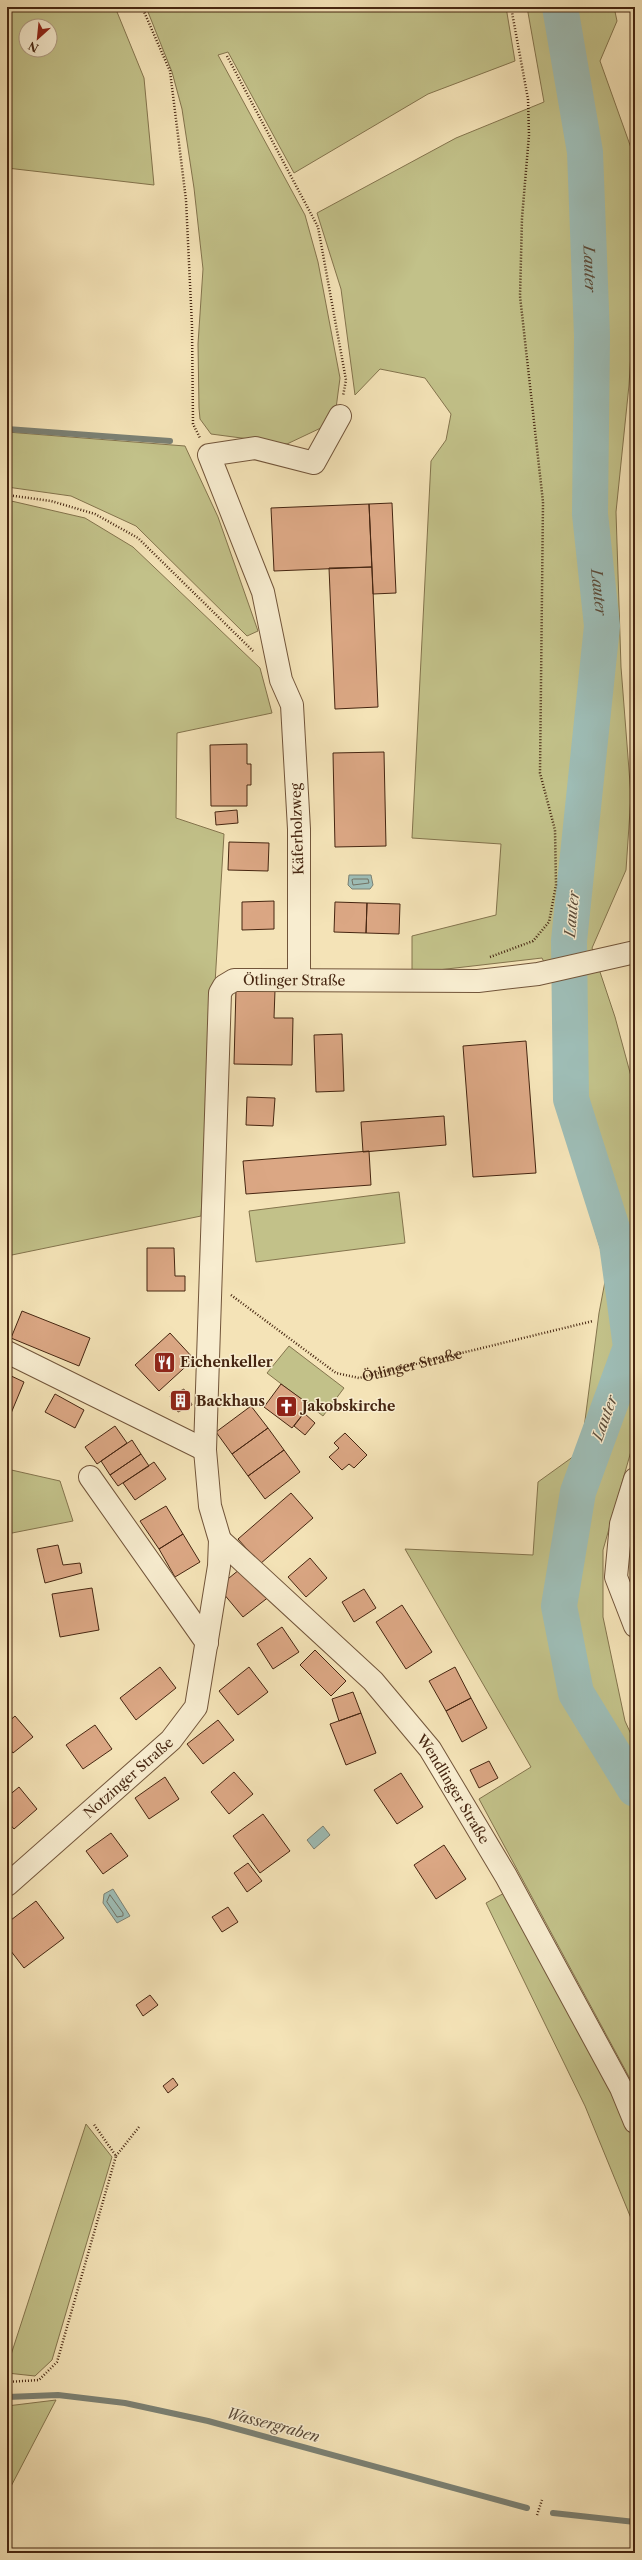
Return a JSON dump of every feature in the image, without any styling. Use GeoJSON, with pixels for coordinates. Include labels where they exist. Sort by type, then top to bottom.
{"type":"FeatureCollection","features":[{"type":"Feature","properties":{"kind":"street"},"geometry":{"type":"LineString","coordinates":[[209,455],[255,448],[314,463],[340,416]]}},
{"type":"Feature","properties":{"kind":"street","name":"Käferholzweg"},"geometry":{"type":"LineString","coordinates":[[209,455],[263,592],[281,680],[292,705],[299,829],[299,980]]}},
{"type":"Feature","properties":{"kind":"street","name":"Ötlinger Straße"},"geometry":{"type":"LineString","coordinates":[[220,1540],[210,1506],[205,1450],[220,993],[224,986],[234,980],[478,981],[538,974],[635,952]]}},
{"type":"Feature","properties":{"kind":"street"},"geometry":{"type":"LineString","coordinates":[[7,1352],[205,1450]]}},
{"type":"Feature","properties":{"kind":"street"},"geometry":{"type":"LineString","coordinates":[[90,1476],[207,1644]]}},
{"type":"Feature","properties":{"kind":"street"},"geometry":{"type":"LineString","coordinates":[[635,1479],[621,1524],[616,1577],[635,1626]]}},
{"type":"Feature","properties":{"kind":"street","name":"Notzinger Straße"},"geometry":{"type":"LineString","coordinates":[[7,1885],[171,1740],[196,1707],[219,1566],[220,1540]]}},
{"type":"Feature","properties":{"kind":"street","name":"Wendlinger Straße"},"geometry":{"type":"LineString","coordinates":[[220,1540],[373,1681],[430,1749],[506,1876],[621,2088],[635,2122]]}},
{"type":"Feature","properties":{"kind":"path"},"geometry":{"type":"LineString","coordinates":[[142,7],[170,71],[186,200],[192,326],[193,424],[209,455]]}},
{"type":"Feature","properties":{"kind":"path"},"geometry":{"type":"LineString","coordinates":[[478,981],[482,960],[533,941],[549,922],[556,885],[555,830],[540,773],[543,502],[520,296],[522,218],[529,135],[528,99],[511,7]]}},
{"type":"Feature","properties":{"kind":"path"},"geometry":{"type":"LineString","coordinates":[[226,56],[318,227],[346,380],[340,416]]}},
{"type":"Feature","properties":{"kind":"path"},"geometry":{"type":"LineString","coordinates":[[7,495],[51,502],[94,514],[138,538],[256,654]]}},
{"type":"Feature","properties":{"kind":"path","name":"Ötlinger Straße"},"geometry":{"type":"LineString","coordinates":[[211,1280],[336,1373],[359,1378],[593,1320]]}},
{"type":"Feature","properties":{"kind":"path"},"geometry":{"type":"LineString","coordinates":[[92,2123],[116,2156]]}},
{"type":"Feature","properties":{"kind":"path"},"geometry":{"type":"LineString","coordinates":[[7,2382],[38,2380],[57,2362],[116,2156],[139,2127]]}},
{"type":"Feature","properties":{"kind":"path"},"geometry":{"type":"LineString","coordinates":[[537,2515],[542,2500]]}},
{"type":"Feature","properties":{"kind":"shaded area"},"geometry":{"type":"Polygon","coordinates":[[[7,7],[115,7],[144,78],[154,185],[7,168],[7,7]]]}},
{"type":"Feature","properties":{"kind":"shaded area"},"geometry":{"type":"Polygon","coordinates":[[[146,7],[506,7],[515,61],[428,94],[294,173],[228,52],[218,55],[305,215],[318,262],[340,378],[335,416],[325,426],[287,444],[211,434],[200,419],[198,344],[203,269],[194,188],[182,109],[172,72],[146,7]]]}},
{"type":"Feature","properties":{"kind":"shaded area"},"geometry":{"type":"Polygon","coordinates":[[[527,7],[614,7],[617,21],[600,61],[635,159],[635,290],[629,385],[616,512],[621,667],[631,796],[626,870],[592,948],[615,1017],[635,1091],[635,1437],[603,1550],[603,1617],[625,1721],[635,1743],[635,2088],[479,1799],[531,1767],[405,1549],[533,1555],[538,1482],[581,1451],[599,1313],[607,1271],[570,1146],[562,1086],[556,987],[542,958],[412,973],[412,936],[496,915],[501,844],[412,838],[431,461],[446,440],[451,414],[425,378],[380,369],[355,395],[341,289],[317,213],[456,138],[544,102],[527,7]]]}},
{"type":"Feature","properties":{"kind":"shaded area"},"geometry":{"type":"Polygon","coordinates":[[[7,432],[185,446],[218,517],[258,631],[247,636],[136,526],[71,496],[7,487],[7,432]]]}},
{"type":"Feature","properties":{"kind":"shaded area"},"geometry":{"type":"Polygon","coordinates":[[[7,500],[85,518],[133,547],[260,668],[272,713],[177,733],[176,818],[224,834],[201,1216],[7,1256],[7,500]]]}},
{"type":"Feature","properties":{"kind":"shaded area"},"geometry":{"type":"Polygon","coordinates":[[[399,1192],[405,1243],[256,1262],[249,1211],[399,1192]]]}},
{"type":"Feature","properties":{"kind":"shaded area"},"geometry":{"type":"Polygon","coordinates":[[[289,1346],[344,1388],[323,1416],[267,1373],[289,1346]]]}},
{"type":"Feature","properties":{"kind":"shaded area"},"geometry":{"type":"Polygon","coordinates":[[[7,1469],[60,1481],[73,1521],[7,1534],[7,1469]]]}},
{"type":"Feature","properties":{"kind":"shaded area"},"geometry":{"type":"Polygon","coordinates":[[[508,1891],[613,2084],[635,2138],[635,2228],[585,2106],[486,1903],[508,1891]]]}},
{"type":"Feature","properties":{"kind":"shaded area"},"geometry":{"type":"Polygon","coordinates":[[[86,2124],[112,2157],[52,2360],[35,2376],[7,2373],[7,2367],[86,2124]]]}},
{"type":"Feature","properties":{"kind":"shaded area"},"geometry":{"type":"Polygon","coordinates":[[[56,2400],[7,2494],[7,2406],[56,2400]]]}},
{"type":"Feature","properties":{"kind":"water"},"geometry":{"type":"Polygon","coordinates":[[[349,875],[371,875],[373,885],[370,889],[352,889],[348,885],[349,875]]]}},
{"type":"Feature","properties":{"kind":"water"},"geometry":{"type":"Polygon","coordinates":[[[323,1826],[330,1835],[314,1849],[307,1840],[323,1826]]]}},
{"type":"Feature","properties":{"kind":"water"},"geometry":{"type":"Polygon","coordinates":[[[113,1889],[130,1916],[117,1923],[103,1903],[104,1894],[113,1889]]]}},
{"type":"Feature","properties":{"kind":"building"},"geometry":{"type":"Polygon","coordinates":[[[392,503],[396,593],[373,594],[369,504],[392,503]]]}},
{"type":"Feature","properties":{"kind":"building"},"geometry":{"type":"Polygon","coordinates":[[[369,504],[372,567],[274,571],[271,508],[369,504]]]}},
{"type":"Feature","properties":{"kind":"building"},"geometry":{"type":"Polygon","coordinates":[[[372,567],[378,707],[335,709],[329,568],[372,567]]]}},
{"type":"Feature","properties":{"kind":"building"},"geometry":{"type":"Polygon","coordinates":[[[247,744],[247,764],[251,764],[251,785],[247,785],[247,806],[211,806],[210,745],[247,744]]]}},
{"type":"Feature","properties":{"kind":"building"},"geometry":{"type":"Polygon","coordinates":[[[384,752],[386,846],[335,847],[333,753],[384,752]]]}},
{"type":"Feature","properties":{"kind":"building"},"geometry":{"type":"Polygon","coordinates":[[[237,810],[238,823],[216,825],[215,812],[237,810]]]}},
{"type":"Feature","properties":{"kind":"building"},"geometry":{"type":"Polygon","coordinates":[[[229,842],[269,843],[268,871],[228,870],[229,842]]]}},
{"type":"Feature","properties":{"kind":"building"},"geometry":{"type":"Polygon","coordinates":[[[274,901],[274,929],[242,930],[242,902],[274,901]]]}},
{"type":"Feature","properties":{"kind":"building"},"geometry":{"type":"Polygon","coordinates":[[[335,902],[367,903],[366,933],[334,932],[335,902]]]}},
{"type":"Feature","properties":{"kind":"building"},"geometry":{"type":"Polygon","coordinates":[[[367,903],[400,904],[399,934],[366,933],[367,903]]]}},
{"type":"Feature","properties":{"kind":"building"},"geometry":{"type":"Polygon","coordinates":[[[236,988],[275,990],[274,1018],[293,1018],[292,1065],[234,1064],[236,988]]]}},
{"type":"Feature","properties":{"kind":"building"},"geometry":{"type":"Polygon","coordinates":[[[342,1034],[344,1091],[316,1092],[314,1035],[342,1034]]]}},
{"type":"Feature","properties":{"kind":"building"},"geometry":{"type":"Polygon","coordinates":[[[526,1041],[536,1173],[473,1177],[463,1046],[526,1041]]]}},
{"type":"Feature","properties":{"kind":"building"},"geometry":{"type":"Polygon","coordinates":[[[247,1097],[275,1098],[273,1126],[246,1125],[247,1097]]]}},
{"type":"Feature","properties":{"kind":"building"},"geometry":{"type":"Polygon","coordinates":[[[444,1116],[446,1145],[363,1152],[361,1122],[444,1116]]]}},
{"type":"Feature","properties":{"kind":"building"},"geometry":{"type":"Polygon","coordinates":[[[369,1151],[371,1185],[246,1194],[243,1161],[369,1151]]]}},
{"type":"Feature","properties":{"kind":"building"},"geometry":{"type":"Polygon","coordinates":[[[147,1248],[174,1248],[175,1276],[185,1276],[185,1291],[147,1291],[147,1248]]]}},
{"type":"Feature","properties":{"kind":"building"},"geometry":{"type":"Polygon","coordinates":[[[22,1311],[90,1338],[79,1366],[11,1338],[22,1311]]]}},
{"type":"Feature","properties":{"kind":"building","name":"Eichenkeller"},"geometry":{"type":"Polygon","coordinates":[[[170,1333],[194,1359],[159,1391],[135,1365],[170,1333]]]}},
{"type":"Feature","properties":{"kind":"building"},"geometry":{"type":"Polygon","coordinates":[[[7,1374],[24,1382],[7,1423],[7,1374]]]}},
{"type":"Feature","properties":{"kind":"building","name":"Jakobskirche"},"geometry":{"type":"Polygon","coordinates":[[[281,1384],[310,1405],[292,1428],[264,1407],[281,1384]]]}},
{"type":"Feature","properties":{"kind":"building","name":"Backhaus"},"geometry":{"type":"Polygon","coordinates":[[[184,1389],[192,1405],[178,1412],[170,1396],[184,1389]]]}},
{"type":"Feature","properties":{"kind":"building"},"geometry":{"type":"Polygon","coordinates":[[[55,1394],[84,1410],[75,1428],[45,1412],[55,1394]]]}},
{"type":"Feature","properties":{"kind":"building"},"geometry":{"type":"Polygon","coordinates":[[[251,1406],[268,1428],[232,1454],[216,1432],[251,1406]]]}},
{"type":"Feature","properties":{"kind":"building"},"geometry":{"type":"Polygon","coordinates":[[[304,1413],[315,1423],[305,1435],[294,1426],[304,1413]]]}},
{"type":"Feature","properties":{"kind":"building"},"geometry":{"type":"Polygon","coordinates":[[[115,1426],[127,1443],[97,1464],[85,1447],[115,1426]]]}},
{"type":"Feature","properties":{"kind":"building"},"geometry":{"type":"Polygon","coordinates":[[[268,1428],[284,1450],[248,1476],[232,1454],[268,1428]]]}},
{"type":"Feature","properties":{"kind":"building"},"geometry":{"type":"Polygon","coordinates":[[[345,1433],[367,1455],[354,1468],[349,1464],[342,1470],[329,1457],[339,1448],[334,1443],[345,1433]]]}},
{"type":"Feature","properties":{"kind":"building"},"geometry":{"type":"Polygon","coordinates":[[[132,1440],[141,1454],[110,1475],[101,1461],[132,1440]]]}},
{"type":"Feature","properties":{"kind":"building"},"geometry":{"type":"Polygon","coordinates":[[[284,1450],[300,1472],[265,1499],[248,1476],[284,1450]]]}},
{"type":"Feature","properties":{"kind":"building"},"geometry":{"type":"Polygon","coordinates":[[[141,1454],[149,1466],[118,1486],[110,1475],[141,1454]]]}},
{"type":"Feature","properties":{"kind":"building"},"geometry":{"type":"Polygon","coordinates":[[[154,1462],[166,1479],[135,1500],[123,1483],[154,1462]]]}},
{"type":"Feature","properties":{"kind":"building"},"geometry":{"type":"Polygon","coordinates":[[[291,1493],[313,1518],[260,1564],[238,1539],[291,1493]]]}},
{"type":"Feature","properties":{"kind":"building"},"geometry":{"type":"Polygon","coordinates":[[[166,1506],[183,1534],[159,1549],[140,1521],[166,1506]]]}},
{"type":"Feature","properties":{"kind":"building"},"geometry":{"type":"Polygon","coordinates":[[[183,1534],[200,1562],[175,1577],[159,1549],[183,1534]]]}},
{"type":"Feature","properties":{"kind":"building"},"geometry":{"type":"Polygon","coordinates":[[[58,1545],[63,1565],[80,1563],[82,1573],[45,1583],[37,1549],[58,1545]]]}},
{"type":"Feature","properties":{"kind":"building"},"geometry":{"type":"Polygon","coordinates":[[[310,1558],[327,1578],[306,1597],[288,1577],[310,1558]]]}},
{"type":"Feature","properties":{"kind":"building"},"geometry":{"type":"Polygon","coordinates":[[[245,1565],[270,1596],[243,1617],[218,1587],[245,1565]]]}},
{"type":"Feature","properties":{"kind":"building"},"geometry":{"type":"Polygon","coordinates":[[[92,1588],[99,1630],[60,1637],[52,1594],[92,1588]]]}},
{"type":"Feature","properties":{"kind":"building"},"geometry":{"type":"Polygon","coordinates":[[[364,1589],[376,1608],[354,1622],[342,1602],[364,1589]]]}},
{"type":"Feature","properties":{"kind":"building"},"geometry":{"type":"Polygon","coordinates":[[[402,1605],[432,1652],[406,1669],[376,1622],[402,1605]]]}},
{"type":"Feature","properties":{"kind":"building"},"geometry":{"type":"Polygon","coordinates":[[[282,1627],[299,1652],[273,1669],[257,1644],[282,1627]]]}},
{"type":"Feature","properties":{"kind":"building"},"geometry":{"type":"Polygon","coordinates":[[[315,1650],[346,1681],[331,1696],[300,1665],[315,1650]]]}},
{"type":"Feature","properties":{"kind":"building"},"geometry":{"type":"Polygon","coordinates":[[[160,1667],[176,1688],[136,1720],[120,1698],[160,1667]]]}},
{"type":"Feature","properties":{"kind":"building"},"geometry":{"type":"Polygon","coordinates":[[[249,1667],[268,1692],[238,1715],[219,1691],[249,1667]]]}},
{"type":"Feature","properties":{"kind":"building"},"geometry":{"type":"Polygon","coordinates":[[[455,1667],[471,1698],[446,1711],[429,1681],[455,1667]]]}},
{"type":"Feature","properties":{"kind":"building"},"geometry":{"type":"Polygon","coordinates":[[[353,1692],[361,1713],[339,1721],[332,1699],[353,1692]]]}},
{"type":"Feature","properties":{"kind":"building"},"geometry":{"type":"Polygon","coordinates":[[[471,1698],[487,1728],[462,1742],[446,1711],[471,1698]]]}},
{"type":"Feature","properties":{"kind":"building"},"geometry":{"type":"Polygon","coordinates":[[[361,1713],[376,1753],[346,1765],[330,1724],[361,1713]]]}},
{"type":"Feature","properties":{"kind":"building"},"geometry":{"type":"Polygon","coordinates":[[[15,1716],[33,1737],[13,1753],[7,1745],[7,1723],[15,1716]]]}},
{"type":"Feature","properties":{"kind":"building"},"geometry":{"type":"Polygon","coordinates":[[[218,1720],[234,1740],[203,1764],[187,1744],[218,1720]]]}},
{"type":"Feature","properties":{"kind":"building"},"geometry":{"type":"Polygon","coordinates":[[[95,1725],[112,1749],[83,1769],[66,1745],[95,1725]]]}},
{"type":"Feature","properties":{"kind":"building"},"geometry":{"type":"Polygon","coordinates":[[[489,1761],[498,1778],[479,1788],[470,1770],[489,1761]]]}},
{"type":"Feature","properties":{"kind":"building"},"geometry":{"type":"Polygon","coordinates":[[[234,1772],[253,1794],[229,1814],[211,1792],[234,1772]]]}},
{"type":"Feature","properties":{"kind":"building"},"geometry":{"type":"Polygon","coordinates":[[[401,1773],[423,1807],[397,1824],[374,1790],[401,1773]]]}},
{"type":"Feature","properties":{"kind":"building"},"geometry":{"type":"Polygon","coordinates":[[[165,1777],[179,1799],[149,1819],[135,1798],[165,1777]]]}},
{"type":"Feature","properties":{"kind":"building"},"geometry":{"type":"Polygon","coordinates":[[[19,1787],[37,1809],[14,1829],[7,1821],[7,1797],[19,1787]]]}},
{"type":"Feature","properties":{"kind":"building"},"geometry":{"type":"Polygon","coordinates":[[[263,1814],[290,1851],[260,1873],[233,1836],[263,1814]]]}},
{"type":"Feature","properties":{"kind":"building"},"geometry":{"type":"Polygon","coordinates":[[[111,1833],[128,1856],[103,1874],[86,1851],[111,1833]]]}},
{"type":"Feature","properties":{"kind":"building"},"geometry":{"type":"Polygon","coordinates":[[[444,1845],[466,1879],[436,1899],[414,1865],[444,1845]]]}},
{"type":"Feature","properties":{"kind":"building"},"geometry":{"type":"Polygon","coordinates":[[[248,1863],[262,1881],[247,1892],[234,1873],[248,1863]]]}},
{"type":"Feature","properties":{"kind":"building"},"geometry":{"type":"Polygon","coordinates":[[[36,1901],[64,1938],[24,1968],[7,1946],[7,1923],[36,1901]]]}},
{"type":"Feature","properties":{"kind":"building"},"geometry":{"type":"Polygon","coordinates":[[[228,1907],[238,1922],[222,1932],[212,1917],[228,1907]]]}},
{"type":"Feature","properties":{"kind":"building"},"geometry":{"type":"Polygon","coordinates":[[[150,1995],[158,2005],[143,2016],[136,2005],[150,1995]]]}},
{"type":"Feature","properties":{"kind":"building"},"geometry":{"type":"Polygon","coordinates":[[[173,2078],[178,2085],[168,2093],[163,2086],[173,2078]]]}},
{"type":"Feature","properties":{"kind":"waterway","name":"Lauter"},"geometry":{"type":"LineString","coordinates":[[560,7],[585,152],[592,336],[590,514],[602,626],[569,941],[571,1099],[617,1244],[631,1347],[578,1492],[559,1606],[576,1693],[635,1789]]}},
{"type":"Feature","properties":{"kind":"waterway"},"geometry":{"type":"LineString","coordinates":[[7,429],[170,441]]}},
{"type":"Feature","properties":{"kind":"waterway","name":"Wassergraben"},"geometry":{"type":"LineString","coordinates":[[7,2397],[58,2395],[125,2403],[208,2421],[527,2508]]}},
{"type":"Feature","properties":{"kind":"waterway","name":"Wassergraben"},"geometry":{"type":"LineString","coordinates":[[553,2513],[635,2522]]}},
{"type":"Feature","properties":{"kind":"place","name":"Eichenkeller"},"geometry":{"type":"Point","coordinates":[165,1362]}},
{"type":"Feature","properties":{"kind":"place","name":"Backhaus"},"geometry":{"type":"Point","coordinates":[181,1401]}},
{"type":"Feature","properties":{"kind":"place","name":"Jakobskirche"},"geometry":{"type":"Point","coordinates":[287,1406]}}]}
